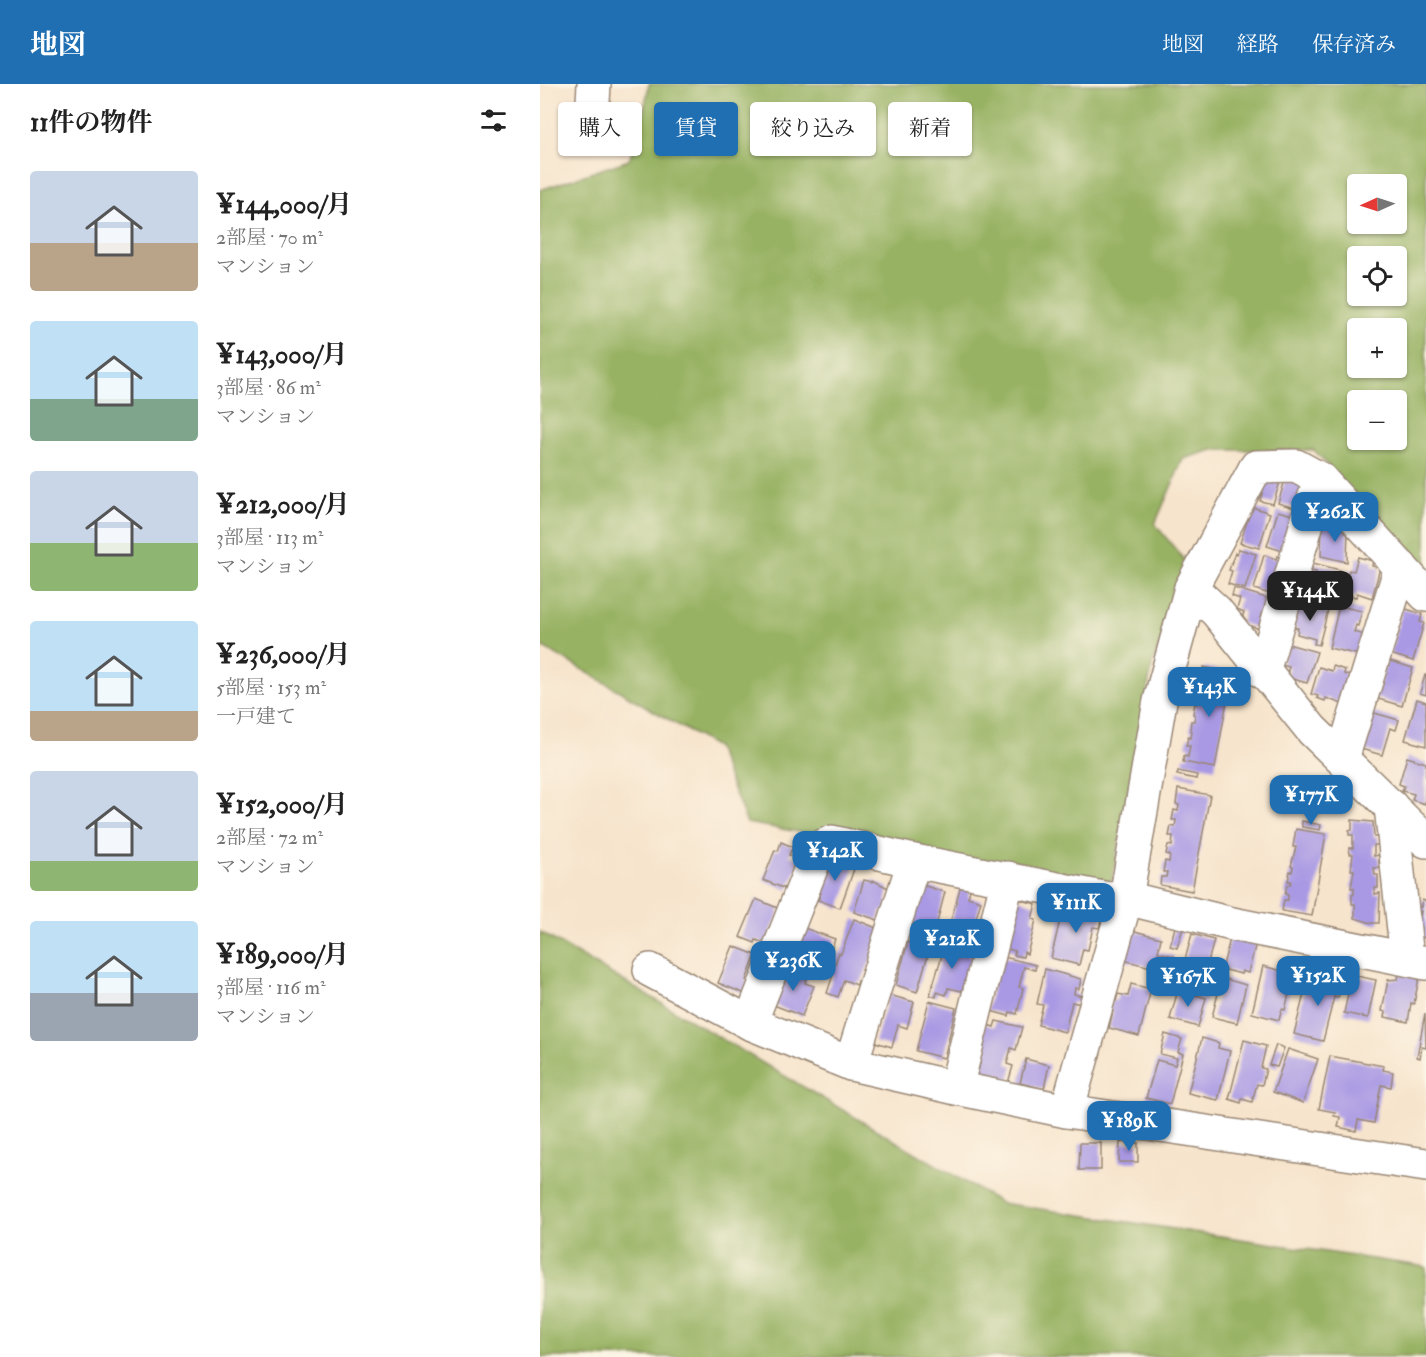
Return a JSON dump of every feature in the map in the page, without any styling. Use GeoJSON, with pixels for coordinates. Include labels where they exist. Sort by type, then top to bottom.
{"type":"FeatureCollection","features":[{"type":"Feature","properties":{"kind":"street"},"geometry":{"type":"LineString","coordinates":[[1067,1111],[1126,898],[1160,701],[1191,588],[1256,467],[1296,466],[1320,479],[1426,595]]}},
{"type":"Feature","properties":{"kind":"street"},"geometry":{"type":"LineString","coordinates":[[1263,672],[1320,479]]}},
{"type":"Feature","properties":{"kind":"street"},"geometry":{"type":"LineString","coordinates":[[1342,759],[1401,567]]}},
{"type":"Feature","properties":{"kind":"street"},"geometry":{"type":"LineString","coordinates":[[1191,588],[1216,611],[1312,730],[1426,841]]}},
{"type":"Feature","properties":{"kind":"street"},"geometry":{"type":"LineString","coordinates":[[750,1023],[819,848],[832,842],[914,861],[1108,899],[1126,898],[1232,924],[1416,961],[1391,806]]}},
{"type":"Feature","properties":{"kind":"street"},"geometry":{"type":"LineString","coordinates":[[851,1064],[914,861]]}},
{"type":"Feature","properties":{"kind":"street"},"geometry":{"type":"LineString","coordinates":[[956,1089],[1008,878]]}},
{"type":"Feature","properties":{"kind":"street"},"geometry":{"type":"LineString","coordinates":[[650,970],[750,1023],[851,1064],[956,1089],[1067,1111],[1426,1165]]}},
{"type":"Feature","properties":{"kind":"green space"},"geometry":{"type":"Polygon","coordinates":[[[649,84],[1426,84],[1426,573],[1314,450],[1213,450],[1183,459],[1155,524],[1189,566],[1152,665],[1111,886],[747,823],[716,747],[540,645],[540,190],[629,160],[630,156],[642,156],[642,121],[649,84]]]}},
{"type":"Feature","properties":{"kind":"green space"},"geometry":{"type":"Polygon","coordinates":[[[540,932],[1001,1203],[1426,1267],[1426,1357],[540,1357],[540,932]]]}},
{"type":"Feature","properties":{"kind":"building"},"geometry":{"type":"Polygon","coordinates":[[[1267,477],[1280,482],[1273,504],[1260,501],[1267,477]]]}},
{"type":"Feature","properties":{"kind":"building"},"geometry":{"type":"Polygon","coordinates":[[[1285,480],[1305,485],[1298,509],[1278,503],[1285,480]]]}},
{"type":"Feature","properties":{"kind":"building"},"geometry":{"type":"Polygon","coordinates":[[[1252,507],[1270,513],[1259,548],[1240,543],[1252,507]]]}},
{"type":"Feature","properties":{"kind":"building"},"geometry":{"type":"Polygon","coordinates":[[[1278,511],[1296,516],[1286,552],[1267,546],[1278,511]]]}},
{"type":"Feature","properties":{"kind":"building"},"geometry":{"type":"Polygon","coordinates":[[[1322,524],[1348,529],[1347,562],[1321,556],[1322,524]]]}},
{"type":"Feature","properties":{"kind":"building"},"geometry":{"type":"Polygon","coordinates":[[[1239,549],[1256,554],[1245,589],[1228,584],[1232,571],[1229,570],[1235,553],[1237,554],[1239,549]]]}},
{"type":"Feature","properties":{"kind":"building"},"geometry":{"type":"Polygon","coordinates":[[[1264,555],[1276,559],[1277,556],[1284,558],[1273,595],[1254,589],[1264,555]]]}},
{"type":"Feature","properties":{"kind":"building"},"geometry":{"type":"Polygon","coordinates":[[[1358,557],[1373,561],[1372,566],[1380,568],[1372,598],[1357,593],[1356,597],[1347,595],[1345,599],[1341,598],[1349,570],[1354,571],[1358,557]]]}},
{"type":"Feature","properties":{"kind":"building"},"geometry":{"type":"Polygon","coordinates":[[[1313,563],[1340,570],[1332,605],[1304,598],[1309,578],[1315,579],[1316,572],[1311,571],[1313,563]]]}},
{"type":"Feature","properties":{"kind":"building"},"geometry":{"type":"Polygon","coordinates":[[[1234,588],[1273,600],[1263,630],[1241,623],[1244,612],[1237,609],[1240,599],[1232,596],[1234,588]]]}},
{"type":"Feature","properties":{"kind":"building"},"geometry":{"type":"Polygon","coordinates":[[[1299,603],[1328,610],[1319,645],[1314,644],[1315,639],[1297,634],[1298,628],[1293,627],[1299,603]]]}},
{"type":"Feature","properties":{"kind":"building"},"geometry":{"type":"Polygon","coordinates":[[[1339,606],[1362,611],[1354,632],[1365,635],[1360,655],[1329,648],[1339,606]]]}},
{"type":"Feature","properties":{"kind":"building"},"geometry":{"type":"Polygon","coordinates":[[[1403,608],[1422,614],[1420,622],[1424,623],[1413,661],[1390,654],[1403,608]]]}},
{"type":"Feature","properties":{"kind":"building"},"geometry":{"type":"Polygon","coordinates":[[[1288,644],[1317,652],[1307,683],[1286,677],[1289,667],[1282,665],[1288,644]]]}},
{"type":"Feature","properties":{"kind":"building"},"geometry":{"type":"Polygon","coordinates":[[[1387,660],[1413,668],[1402,706],[1375,698],[1387,660]]]}},
{"type":"Feature","properties":{"kind":"building"},"geometry":{"type":"Polygon","coordinates":[[[1333,666],[1345,670],[1344,674],[1351,676],[1347,706],[1326,698],[1325,701],[1311,694],[1319,667],[1332,671],[1333,666]]]}},
{"type":"Feature","properties":{"kind":"building"},"geometry":{"type":"Polygon","coordinates":[[[1204,667],[1232,673],[1215,768],[1183,762],[1184,756],[1188,757],[1190,746],[1186,746],[1188,737],[1191,738],[1191,721],[1194,721],[1195,703],[1197,704],[1198,699],[1195,699],[1196,692],[1199,692],[1201,682],[1198,682],[1199,674],[1203,675],[1204,667]]]}},
{"type":"Feature","properties":{"kind":"building"},"geometry":{"type":"Polygon","coordinates":[[[1426,675],[1426,695],[1420,693],[1426,675]]]}},
{"type":"Feature","properties":{"kind":"building"},"geometry":{"type":"Polygon","coordinates":[[[1417,699],[1426,702],[1426,746],[1405,740],[1417,699]]]}},
{"type":"Feature","properties":{"kind":"building"},"geometry":{"type":"Polygon","coordinates":[[[1371,712],[1399,720],[1396,730],[1390,728],[1382,755],[1361,749],[1371,712]]]}},
{"type":"Feature","properties":{"kind":"building"},"geometry":{"type":"Polygon","coordinates":[[[1407,757],[1426,763],[1425,804],[1412,800],[1414,794],[1402,791],[1404,786],[1399,784],[1407,757]]]}},
{"type":"Feature","properties":{"kind":"building"},"geometry":{"type":"Polygon","coordinates":[[[1178,771],[1197,775],[1196,779],[1177,775],[1178,771]]]}},
{"type":"Feature","properties":{"kind":"building"},"geometry":{"type":"Polygon","coordinates":[[[1178,789],[1210,795],[1192,891],[1160,885],[1161,877],[1166,877],[1167,872],[1163,872],[1165,861],[1169,862],[1170,855],[1166,854],[1168,845],[1172,846],[1173,836],[1169,836],[1171,826],[1175,827],[1176,820],[1172,820],[1174,810],[1178,811],[1179,805],[1176,804],[1178,789]]]}},
{"type":"Feature","properties":{"kind":"building"},"geometry":{"type":"Polygon","coordinates":[[[1307,804],[1325,805],[1325,811],[1307,809],[1307,804]]]}},
{"type":"Feature","properties":{"kind":"building"},"geometry":{"type":"Polygon","coordinates":[[[1352,820],[1373,822],[1374,837],[1378,837],[1378,845],[1374,845],[1374,856],[1379,855],[1379,868],[1374,868],[1375,875],[1378,875],[1378,888],[1375,888],[1375,894],[1380,893],[1379,923],[1355,918],[1355,904],[1352,904],[1354,888],[1351,888],[1354,870],[1351,870],[1353,854],[1350,854],[1349,848],[1353,848],[1353,835],[1349,835],[1349,831],[1352,830],[1352,820]]]}},
{"type":"Feature","properties":{"kind":"building"},"geometry":{"type":"Polygon","coordinates":[[[1302,821],[1321,825],[1320,830],[1302,827],[1302,821]]]}},
{"type":"Feature","properties":{"kind":"building"},"geometry":{"type":"Polygon","coordinates":[[[1296,829],[1326,834],[1312,916],[1282,911],[1284,900],[1288,900],[1288,895],[1285,894],[1287,885],[1290,885],[1291,881],[1288,881],[1293,867],[1291,866],[1296,847],[1293,847],[1296,829]]]}},
{"type":"Feature","properties":{"kind":"building"},"geometry":{"type":"Polygon","coordinates":[[[781,842],[793,847],[789,855],[800,860],[788,890],[763,880],[775,850],[778,851],[781,842]]]}},
{"type":"Feature","properties":{"kind":"building"},"geometry":{"type":"Polygon","coordinates":[[[835,857],[854,864],[840,908],[818,900],[821,893],[816,891],[828,859],[833,861],[835,857]]]}},
{"type":"Feature","properties":{"kind":"building"},"geometry":{"type":"Polygon","coordinates":[[[864,880],[872,882],[873,880],[888,888],[886,911],[881,910],[878,920],[854,912],[864,880]]]}},
{"type":"Feature","properties":{"kind":"building"},"geometry":{"type":"Polygon","coordinates":[[[962,881],[972,884],[968,897],[981,901],[970,940],[947,934],[962,881]]]}},
{"type":"Feature","properties":{"kind":"building"},"geometry":{"type":"Polygon","coordinates":[[[922,885],[945,892],[935,930],[911,923],[922,885]]]}},
{"type":"Feature","properties":{"kind":"building"},"geometry":{"type":"Polygon","coordinates":[[[1014,898],[1036,904],[1032,919],[1036,920],[1027,954],[1024,952],[1023,957],[1014,955],[1015,951],[1002,947],[1014,898]]]}},
{"type":"Feature","properties":{"kind":"building"},"geometry":{"type":"Polygon","coordinates":[[[756,899],[780,909],[766,944],[756,940],[755,943],[740,937],[756,899]]]}},
{"type":"Feature","properties":{"kind":"building"},"geometry":{"type":"Polygon","coordinates":[[[1422,900],[1426,901],[1426,938],[1416,936],[1421,911],[1415,910],[1416,906],[1421,907],[1422,900]]]}},
{"type":"Feature","properties":{"kind":"building"},"geometry":{"type":"Polygon","coordinates":[[[1089,905],[1104,909],[1099,928],[1093,927],[1088,950],[1083,949],[1079,965],[1051,958],[1061,916],[1068,918],[1070,909],[1087,913],[1089,905]]]}},
{"type":"Feature","properties":{"kind":"building"},"geometry":{"type":"Polygon","coordinates":[[[854,919],[884,931],[861,982],[858,981],[857,985],[844,980],[838,997],[827,993],[839,953],[841,954],[854,919]]]}},
{"type":"Feature","properties":{"kind":"building"},"geometry":{"type":"Polygon","coordinates":[[[1175,927],[1183,928],[1177,948],[1170,946],[1175,927]]]}},
{"type":"Feature","properties":{"kind":"building"},"geometry":{"type":"Polygon","coordinates":[[[804,928],[835,939],[825,968],[798,958],[800,952],[796,950],[804,928]]]}},
{"type":"Feature","properties":{"kind":"building"},"geometry":{"type":"Polygon","coordinates":[[[1131,930],[1161,938],[1158,952],[1174,956],[1167,984],[1152,980],[1155,968],[1123,960],[1131,930]]]}},
{"type":"Feature","properties":{"kind":"building"},"geometry":{"type":"Polygon","coordinates":[[[1192,934],[1214,940],[1202,985],[1199,985],[1197,990],[1178,985],[1192,934]]]}},
{"type":"Feature","properties":{"kind":"building"},"geometry":{"type":"Polygon","coordinates":[[[1230,939],[1256,943],[1248,973],[1242,971],[1241,974],[1222,969],[1230,939]]]}},
{"type":"Feature","properties":{"kind":"building"},"geometry":{"type":"Polygon","coordinates":[[[908,942],[930,948],[917,992],[896,985],[908,942]]]}},
{"type":"Feature","properties":{"kind":"building"},"geometry":{"type":"Polygon","coordinates":[[[946,942],[970,949],[968,956],[972,957],[962,991],[948,988],[946,995],[937,992],[936,997],[930,995],[946,942]]]}},
{"type":"Feature","properties":{"kind":"building"},"geometry":{"type":"Polygon","coordinates":[[[733,946],[756,955],[746,980],[757,985],[753,997],[718,983],[733,946]]]}},
{"type":"Feature","properties":{"kind":"building"},"geometry":{"type":"Polygon","coordinates":[[[1000,956],[1036,965],[1035,970],[1024,967],[1019,987],[1023,988],[1017,1014],[1010,1012],[1009,1016],[987,1010],[1000,956]]]}},
{"type":"Feature","properties":{"kind":"building"},"geometry":{"type":"Polygon","coordinates":[[[785,966],[808,974],[805,983],[814,986],[802,1016],[771,1004],[785,966]]]}},
{"type":"Feature","properties":{"kind":"building"},"geometry":{"type":"Polygon","coordinates":[[[1263,966],[1294,974],[1285,1010],[1282,1009],[1279,1020],[1252,1013],[1263,966]]]}},
{"type":"Feature","properties":{"kind":"building"},"geometry":{"type":"Polygon","coordinates":[[[1045,969],[1081,979],[1079,989],[1075,988],[1074,994],[1082,996],[1081,1004],[1072,1002],[1065,1032],[1038,1025],[1043,1005],[1037,1004],[1045,969]]]}},
{"type":"Feature","properties":{"kind":"building"},"geometry":{"type":"Polygon","coordinates":[[[1320,972],[1339,977],[1338,982],[1342,983],[1338,998],[1334,997],[1323,1041],[1294,1034],[1306,986],[1316,989],[1320,972]]]}},
{"type":"Feature","properties":{"kind":"building"},"geometry":{"type":"Polygon","coordinates":[[[1399,974],[1419,978],[1408,1022],[1385,1017],[1386,1012],[1382,1011],[1388,980],[1398,979],[1399,974]]]}},
{"type":"Feature","properties":{"kind":"building"},"geometry":{"type":"Polygon","coordinates":[[[1352,975],[1376,980],[1368,1018],[1344,1013],[1352,975]]]}},
{"type":"Feature","properties":{"kind":"building"},"geometry":{"type":"Polygon","coordinates":[[[1222,978],[1246,985],[1237,1023],[1212,1017],[1222,978]]]}},
{"type":"Feature","properties":{"kind":"building"},"geometry":{"type":"Polygon","coordinates":[[[1131,984],[1151,989],[1139,1036],[1109,1028],[1113,1011],[1109,1010],[1112,1000],[1116,1001],[1118,994],[1128,996],[1131,984]]]}},
{"type":"Feature","properties":{"kind":"building"},"geometry":{"type":"Polygon","coordinates":[[[1178,990],[1206,998],[1198,1027],[1170,1019],[1178,990]]]}},
{"type":"Feature","properties":{"kind":"building"},"geometry":{"type":"Polygon","coordinates":[[[889,995],[914,1002],[907,1028],[898,1025],[892,1047],[875,1042],[889,995]]]}},
{"type":"Feature","properties":{"kind":"building"},"geometry":{"type":"Polygon","coordinates":[[[929,1001],[956,1008],[944,1058],[916,1051],[929,1001]]]}},
{"type":"Feature","properties":{"kind":"building"},"geometry":{"type":"Polygon","coordinates":[[[1425,1013],[1426,1048],[1422,1047],[1420,1058],[1417,1057],[1425,1013]]]}},
{"type":"Feature","properties":{"kind":"building"},"geometry":{"type":"Polygon","coordinates":[[[996,1021],[1022,1027],[1016,1050],[1011,1048],[1007,1064],[1013,1066],[1008,1083],[977,1076],[980,1063],[975,1062],[984,1024],[994,1027],[996,1021]]]}},
{"type":"Feature","properties":{"kind":"building"},"geometry":{"type":"Polygon","coordinates":[[[1165,1034],[1182,1039],[1178,1052],[1183,1054],[1170,1104],[1146,1098],[1157,1060],[1175,1065],[1177,1058],[1160,1054],[1165,1034]]]}},
{"type":"Feature","properties":{"kind":"building"},"geometry":{"type":"Polygon","coordinates":[[[1202,1038],[1219,1043],[1218,1048],[1230,1051],[1218,1100],[1188,1093],[1202,1038]]]}},
{"type":"Feature","properties":{"kind":"building"},"geometry":{"type":"Polygon","coordinates":[[[1244,1040],[1266,1046],[1261,1068],[1266,1069],[1262,1085],[1257,1084],[1252,1102],[1242,1099],[1241,1103],[1229,1099],[1244,1040]]]}},
{"type":"Feature","properties":{"kind":"building"},"geometry":{"type":"Polygon","coordinates":[[[1276,1045],[1284,1048],[1277,1067],[1269,1065],[1276,1045]]]}},
{"type":"Feature","properties":{"kind":"building"},"geometry":{"type":"Polygon","coordinates":[[[1288,1049],[1318,1059],[1303,1103],[1273,1092],[1288,1049]]]}},
{"type":"Feature","properties":{"kind":"building"},"geometry":{"type":"Polygon","coordinates":[[[1330,1056],[1384,1066],[1383,1070],[1393,1072],[1391,1087],[1381,1085],[1374,1123],[1358,1120],[1356,1131],[1338,1127],[1340,1117],[1334,1116],[1335,1112],[1319,1109],[1330,1056]]]}},
{"type":"Feature","properties":{"kind":"building"},"geometry":{"type":"Polygon","coordinates":[[[1026,1059],[1049,1065],[1044,1089],[1020,1083],[1026,1059]]]}},
{"type":"Feature","properties":{"kind":"building"},"geometry":{"type":"Polygon","coordinates":[[[1120,1142],[1138,1143],[1138,1162],[1119,1162],[1120,1142]]]}},
{"type":"Feature","properties":{"kind":"building"},"geometry":{"type":"Polygon","coordinates":[[[1080,1143],[1101,1143],[1101,1170],[1079,1170],[1080,1143]]]}}]}
